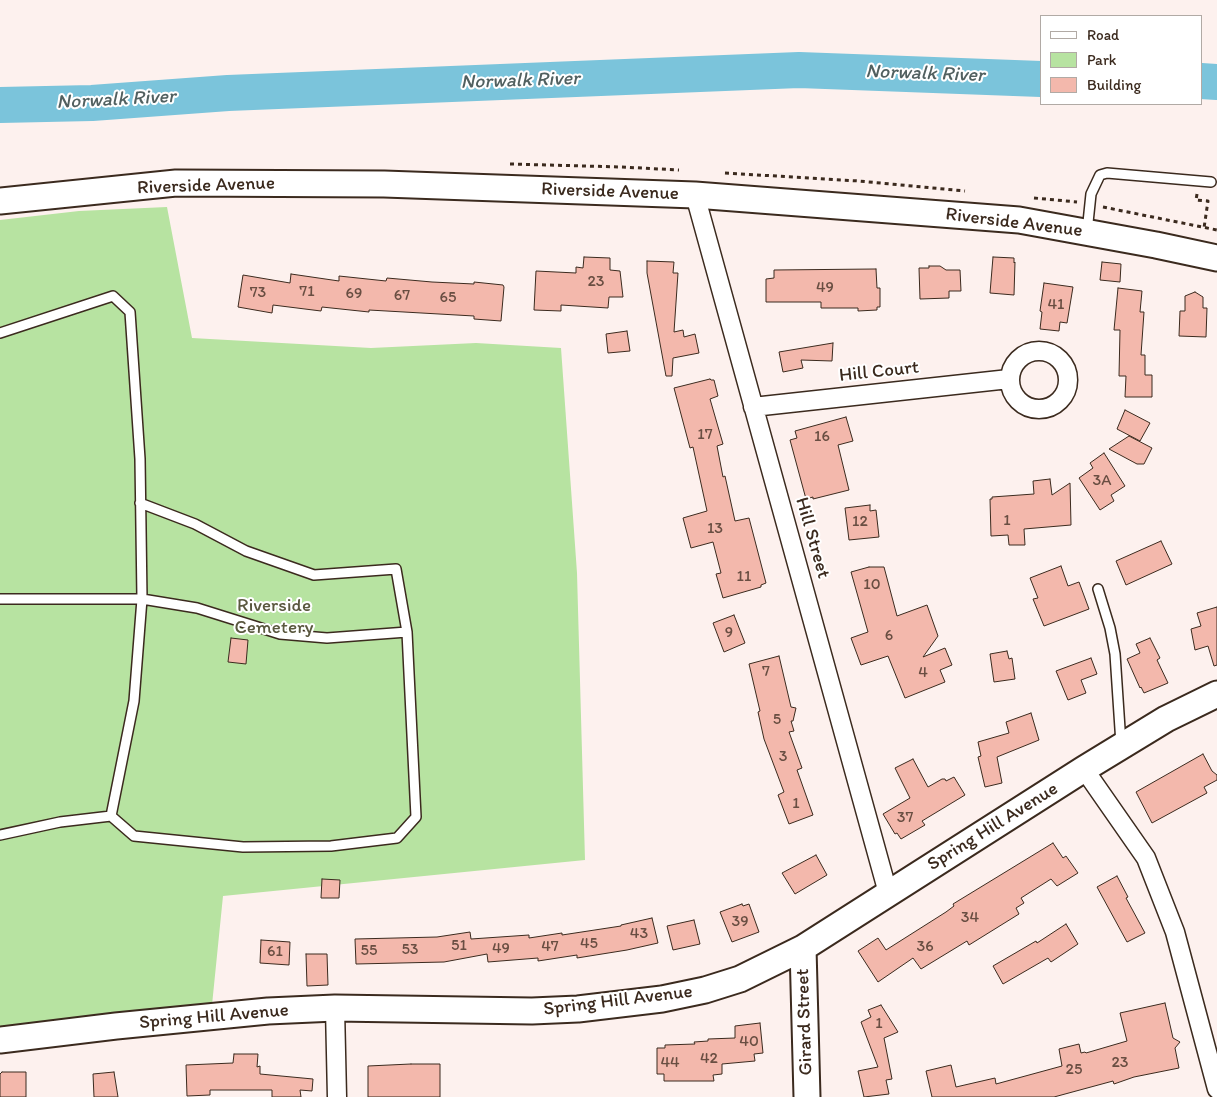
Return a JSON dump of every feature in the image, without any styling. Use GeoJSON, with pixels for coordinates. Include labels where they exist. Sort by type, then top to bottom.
{"type":"FeatureCollection","features":[{"type":"Feature","properties":{"kind":"street","name":"Riverside Avenue"},"geometry":{"type":"LineString","coordinates":[[0,201],[176,183],[384,184],[695,195],[1019,220],[1217,258]]}},
{"type":"Feature","properties":{"kind":"street","name":"Hill Street"},"geometry":{"type":"LineString","coordinates":[[695,195],[888,893]]}},
{"type":"Feature","properties":{"kind":"street","name":"Hill Court"},"geometry":{"type":"LineString","coordinates":[[753,407],[1009,379]]}},
{"type":"Feature","properties":{"kind":"street","name":"Spring Hill Avenue"},"geometry":{"type":"LineString","coordinates":[[0,1040],[268,1011],[335,1008],[532,1011],[578,1009],[662,999],[705,990],[740,979],[803,948],[1084,769],[1166,719],[1217,694]]}},
{"type":"Feature","properties":{"kind":"street"},"geometry":{"type":"LineString","coordinates":[[1084,769],[1146,858],[1175,932],[1217,1089]]}},
{"type":"Feature","properties":{"kind":"street","name":"Girard Street"},"geometry":{"type":"LineString","coordinates":[[803,948],[807,1097]]}},
{"type":"Feature","properties":{"kind":"street"},"geometry":{"type":"LineString","coordinates":[[335,1008],[337,1097]]}},
{"type":"Feature","properties":{"kind":"lane"},"geometry":{"type":"LineString","coordinates":[[1087,232],[1091,194],[1100,175],[1107,173],[1211,182]]}},
{"type":"Feature","properties":{"kind":"lane"},"geometry":{"type":"LineString","coordinates":[[0,333],[113,296],[130,312],[140,459],[142,599],[134,701],[110,816]]}},
{"type":"Feature","properties":{"kind":"lane"},"geometry":{"type":"LineString","coordinates":[[0,835],[60,822],[110,816],[134,836],[244,847],[331,846],[397,838],[416,816],[407,632],[396,569],[314,575],[246,551],[195,524],[140,503]]}},
{"type":"Feature","properties":{"kind":"lane"},"geometry":{"type":"LineString","coordinates":[[1098,589],[1110,628],[1115,654],[1121,747]]}},
{"type":"Feature","properties":{"kind":"lane"},"geometry":{"type":"LineString","coordinates":[[0,598],[142,599],[197,608],[280,634],[327,638],[407,632]]}},
{"type":"Feature","properties":{"kind":"path"},"geometry":{"type":"LineString","coordinates":[[1203,200],[1208,201],[1204,228]]}},
{"type":"Feature","properties":{"kind":"path"},"geometry":{"type":"LineString","coordinates":[[1102,206],[1217,230]]}},
{"type":"Feature","properties":{"kind":"green space","name":"Riverside Cemetery"},"geometry":{"type":"Polygon","coordinates":[[[167,207],[192,338],[371,348],[476,343],[561,348],[577,573],[585,860],[223,896],[212,1005],[0,1028],[0,220],[79,211],[167,207]]]}},
{"type":"Feature","properties":{"kind":"building"},"geometry":{"type":"Polygon","coordinates":[[[584,257],[610,258],[610,270],[620,271],[623,297],[609,297],[608,308],[561,305],[561,311],[534,310],[536,271],[576,273],[576,267],[583,268],[584,257]]]}},
{"type":"Feature","properties":{"kind":"building"},"geometry":{"type":"Polygon","coordinates":[[[993,257],[1014,258],[1014,295],[990,293],[993,257]]]}},
{"type":"Feature","properties":{"kind":"building"},"geometry":{"type":"Polygon","coordinates":[[[647,261],[674,262],[673,273],[678,273],[674,332],[683,330],[684,337],[695,334],[699,353],[673,358],[672,376],[666,376],[647,273],[647,261]]]}},
{"type":"Feature","properties":{"kind":"building"},"geometry":{"type":"Polygon","coordinates":[[[1102,262],[1121,264],[1120,282],[1100,280],[1102,262]]]}},
{"type":"Feature","properties":{"kind":"building"},"geometry":{"type":"Polygon","coordinates":[[[929,266],[940,266],[946,270],[960,270],[961,291],[949,291],[949,298],[920,299],[919,268],[929,268],[929,266]]]}},
{"type":"Feature","properties":{"kind":"building"},"geometry":{"type":"Polygon","coordinates":[[[876,269],[877,288],[880,288],[880,307],[877,307],[877,310],[858,311],[858,308],[821,308],[821,302],[766,302],[766,279],[774,278],[774,270],[876,269]]]}},
{"type":"Feature","properties":{"kind":"building"},"geometry":{"type":"Polygon","coordinates":[[[291,274],[339,281],[339,276],[386,281],[387,278],[503,285],[501,321],[474,319],[474,316],[369,310],[369,312],[322,307],[321,311],[273,305],[272,313],[238,307],[243,275],[290,283],[291,274]]]}},
{"type":"Feature","properties":{"kind":"building"},"geometry":{"type":"Polygon","coordinates":[[[1044,283],[1073,287],[1067,323],[1060,322],[1059,331],[1040,329],[1042,312],[1040,311],[1044,283]]]}},
{"type":"Feature","properties":{"kind":"building"},"geometry":{"type":"Polygon","coordinates":[[[1118,288],[1142,291],[1140,312],[1144,312],[1141,355],[1145,355],[1145,375],[1152,375],[1152,397],[1125,397],[1126,376],[1119,376],[1120,330],[1114,330],[1118,288]]]}},
{"type":"Feature","properties":{"kind":"building"},"geometry":{"type":"Polygon","coordinates":[[[1195,292],[1203,297],[1203,308],[1207,308],[1206,337],[1179,336],[1180,311],[1185,311],[1185,296],[1195,292]]]}},
{"type":"Feature","properties":{"kind":"building"},"geometry":{"type":"Polygon","coordinates":[[[627,331],[630,351],[608,353],[606,334],[627,331]]]}},
{"type":"Feature","properties":{"kind":"building"},"geometry":{"type":"Polygon","coordinates":[[[833,343],[832,361],[801,360],[803,368],[783,372],[779,352],[833,343]]]}},
{"type":"Feature","properties":{"kind":"building"},"geometry":{"type":"Polygon","coordinates":[[[710,379],[714,380],[718,396],[710,399],[723,444],[717,446],[735,521],[749,518],[766,583],[761,585],[761,587],[723,598],[716,574],[721,573],[713,542],[691,548],[683,518],[707,511],[693,447],[690,448],[674,388],[710,379]]]}},
{"type":"Feature","properties":{"kind":"building"},"geometry":{"type":"Polygon","coordinates":[[[1125,410],[1150,423],[1140,441],[1117,429],[1125,410]]]}},
{"type":"Feature","properties":{"kind":"building"},"geometry":{"type":"Polygon","coordinates":[[[846,417],[853,441],[838,445],[849,490],[806,499],[790,440],[797,438],[795,431],[846,417]]]}},
{"type":"Feature","properties":{"kind":"building"},"geometry":{"type":"Polygon","coordinates":[[[1129,436],[1152,448],[1144,464],[1137,464],[1109,449],[1129,436]]]}},
{"type":"Feature","properties":{"kind":"building"},"geometry":{"type":"Polygon","coordinates":[[[1104,453],[1125,486],[1111,495],[1114,501],[1100,510],[1079,478],[1093,468],[1090,463],[1104,453]]]}},
{"type":"Feature","properties":{"kind":"building"},"geometry":{"type":"Polygon","coordinates":[[[1050,479],[1052,495],[1070,483],[1071,525],[1024,529],[1025,545],[1009,545],[1008,535],[991,536],[990,499],[992,497],[1034,494],[1033,481],[1050,479]]]}},
{"type":"Feature","properties":{"kind":"building"},"geometry":{"type":"Polygon","coordinates":[[[870,505],[870,511],[876,510],[879,537],[849,540],[845,508],[870,505]]]}},
{"type":"Feature","properties":{"kind":"building"},"geometry":{"type":"Polygon","coordinates":[[[1161,541],[1172,564],[1126,585],[1116,561],[1161,541]]]}},
{"type":"Feature","properties":{"kind":"building"},"geometry":{"type":"Polygon","coordinates":[[[1061,566],[1068,586],[1079,582],[1089,609],[1044,626],[1033,599],[1038,598],[1030,578],[1061,566]]]}},
{"type":"Feature","properties":{"kind":"building"},"geometry":{"type":"Polygon","coordinates":[[[869,567],[884,567],[897,616],[927,605],[938,636],[923,657],[945,648],[952,665],[940,670],[945,682],[905,698],[888,656],[861,665],[851,638],[868,632],[851,572],[869,567]]]}},
{"type":"Feature","properties":{"kind":"building"},"geometry":{"type":"Polygon","coordinates":[[[1217,607],[1217,665],[1214,666],[1208,646],[1195,650],[1191,629],[1201,626],[1197,613],[1217,607]]]}},
{"type":"Feature","properties":{"kind":"building"},"geometry":{"type":"Polygon","coordinates":[[[734,615],[745,643],[724,652],[713,623],[734,615]]]}},
{"type":"Feature","properties":{"kind":"building"},"geometry":{"type":"Polygon","coordinates":[[[231,638],[248,640],[246,664],[228,662],[231,638]]]}},
{"type":"Feature","properties":{"kind":"building"},"geometry":{"type":"Polygon","coordinates":[[[1150,638],[1160,658],[1157,660],[1168,683],[1144,693],[1127,659],[1140,653],[1136,644],[1150,638]]]}},
{"type":"Feature","properties":{"kind":"building"},"geometry":{"type":"Polygon","coordinates":[[[1007,651],[1009,659],[1012,658],[1015,679],[994,682],[990,654],[1007,651]]]}},
{"type":"Feature","properties":{"kind":"building"},"geometry":{"type":"Polygon","coordinates":[[[779,656],[791,707],[796,708],[793,721],[791,721],[794,731],[789,732],[802,768],[797,770],[813,815],[789,824],[778,795],[784,792],[764,739],[758,712],[760,711],[749,664],[779,656]]]}},
{"type":"Feature","properties":{"kind":"building"},"geometry":{"type":"Polygon","coordinates":[[[1091,658],[1097,674],[1081,680],[1086,693],[1068,700],[1056,671],[1091,658]]]}},
{"type":"Feature","properties":{"kind":"building"},"geometry":{"type":"Polygon","coordinates":[[[1031,713],[1039,740],[997,757],[1002,783],[985,787],[978,757],[981,756],[978,742],[1009,733],[1006,722],[1031,713]]]}},
{"type":"Feature","properties":{"kind":"building"},"geometry":{"type":"Polygon","coordinates":[[[1203,754],[1212,771],[1217,775],[1217,780],[1204,787],[1207,793],[1152,823],[1136,792],[1203,754]]]}},
{"type":"Feature","properties":{"kind":"building"},"geometry":{"type":"Polygon","coordinates":[[[913,759],[928,787],[942,779],[946,781],[954,777],[965,795],[922,821],[925,825],[901,839],[897,833],[895,834],[883,814],[910,798],[895,768],[913,759]]]}},
{"type":"Feature","properties":{"kind":"building"},"geometry":{"type":"Polygon","coordinates":[[[1053,843],[1063,858],[1066,856],[1078,873],[1057,886],[1051,879],[1021,898],[1024,903],[1016,908],[1019,914],[969,945],[967,941],[921,969],[913,958],[878,982],[858,951],[878,938],[886,950],[946,912],[954,906],[953,904],[1053,843]]]}},
{"type":"Feature","properties":{"kind":"building"},"geometry":{"type":"Polygon","coordinates":[[[816,855],[827,875],[795,894],[782,873],[816,855]]]}},
{"type":"Feature","properties":{"kind":"building"},"geometry":{"type":"Polygon","coordinates":[[[1117,876],[1128,897],[1126,898],[1145,933],[1127,942],[1097,887],[1117,876]]]}},
{"type":"Feature","properties":{"kind":"building"},"geometry":{"type":"Polygon","coordinates":[[[322,879],[340,880],[339,898],[321,898],[322,879]]]}},
{"type":"Feature","properties":{"kind":"building"},"geometry":{"type":"Polygon","coordinates":[[[742,904],[743,906],[749,904],[759,932],[732,942],[720,912],[742,904]]]}},
{"type":"Feature","properties":{"kind":"building"},"geometry":{"type":"Polygon","coordinates":[[[652,918],[658,943],[577,958],[577,955],[538,961],[538,958],[488,962],[487,954],[444,962],[356,964],[355,939],[437,937],[470,932],[471,939],[529,935],[529,938],[621,926],[652,918]]]}},
{"type":"Feature","properties":{"kind":"building"},"geometry":{"type":"Polygon","coordinates":[[[694,920],[700,944],[673,950],[667,926],[694,920]]]}},
{"type":"Feature","properties":{"kind":"building"},"geometry":{"type":"Polygon","coordinates":[[[1066,924],[1078,944],[1051,962],[1048,958],[1003,984],[993,966],[1036,941],[1037,943],[1066,924]]]}},
{"type":"Feature","properties":{"kind":"building"},"geometry":{"type":"Polygon","coordinates":[[[261,940],[290,942],[289,965],[260,963],[261,940]]]}},
{"type":"Feature","properties":{"kind":"building"},"geometry":{"type":"Polygon","coordinates":[[[306,954],[327,954],[328,985],[307,986],[306,954]]]}},
{"type":"Feature","properties":{"kind":"building"},"geometry":{"type":"Polygon","coordinates":[[[1165,1003],[1173,1038],[1180,1042],[1175,1048],[1179,1068],[1134,1077],[1114,1084],[1113,1081],[1054,1097],[932,1097],[926,1071],[951,1065],[956,1087],[995,1078],[996,1084],[1062,1066],[1059,1049],[1079,1044],[1081,1053],[1086,1053],[1127,1041],[1120,1013],[1165,1003]]]}},
{"type":"Feature","properties":{"kind":"building"},"geometry":{"type":"Polygon","coordinates":[[[881,1005],[898,1032],[884,1038],[892,1079],[886,1080],[889,1094],[864,1097],[858,1071],[878,1067],[861,1022],[871,1017],[868,1010],[881,1005]]]}},
{"type":"Feature","properties":{"kind":"building"},"geometry":{"type":"Polygon","coordinates":[[[760,1023],[763,1053],[754,1054],[755,1061],[722,1064],[722,1074],[713,1075],[714,1081],[664,1081],[664,1074],[657,1074],[657,1048],[665,1048],[665,1045],[695,1044],[694,1042],[708,1041],[708,1039],[735,1038],[735,1026],[760,1023]]]}},
{"type":"Feature","properties":{"kind":"building"},"geometry":{"type":"Polygon","coordinates":[[[234,1054],[258,1054],[257,1067],[260,1066],[260,1074],[313,1079],[312,1091],[300,1090],[301,1097],[272,1097],[272,1090],[210,1090],[210,1095],[187,1096],[186,1065],[233,1063],[234,1054]]]}},
{"type":"Feature","properties":{"kind":"building"},"geometry":{"type":"Polygon","coordinates":[[[440,1064],[440,1097],[368,1097],[368,1066],[440,1064]]]}},
{"type":"Feature","properties":{"kind":"building"},"geometry":{"type":"Polygon","coordinates":[[[2,1072],[26,1072],[26,1097],[0,1097],[0,1074],[2,1072]]]}},
{"type":"Feature","properties":{"kind":"building"},"geometry":{"type":"Polygon","coordinates":[[[114,1072],[118,1097],[94,1097],[93,1074],[114,1072]]]}},
{"type":"Feature","properties":{"kind":"waterway","name":"Norwalk River"},"geometry":{"type":"LineString","coordinates":[[0,105],[92,103],[228,93],[799,70],[1040,79]]}},
{"type":"Feature","properties":{"kind":"waterway","name":"Norwalk River"},"geometry":{"type":"LineString","coordinates":[[1202,81],[1217,82]]}}]}
